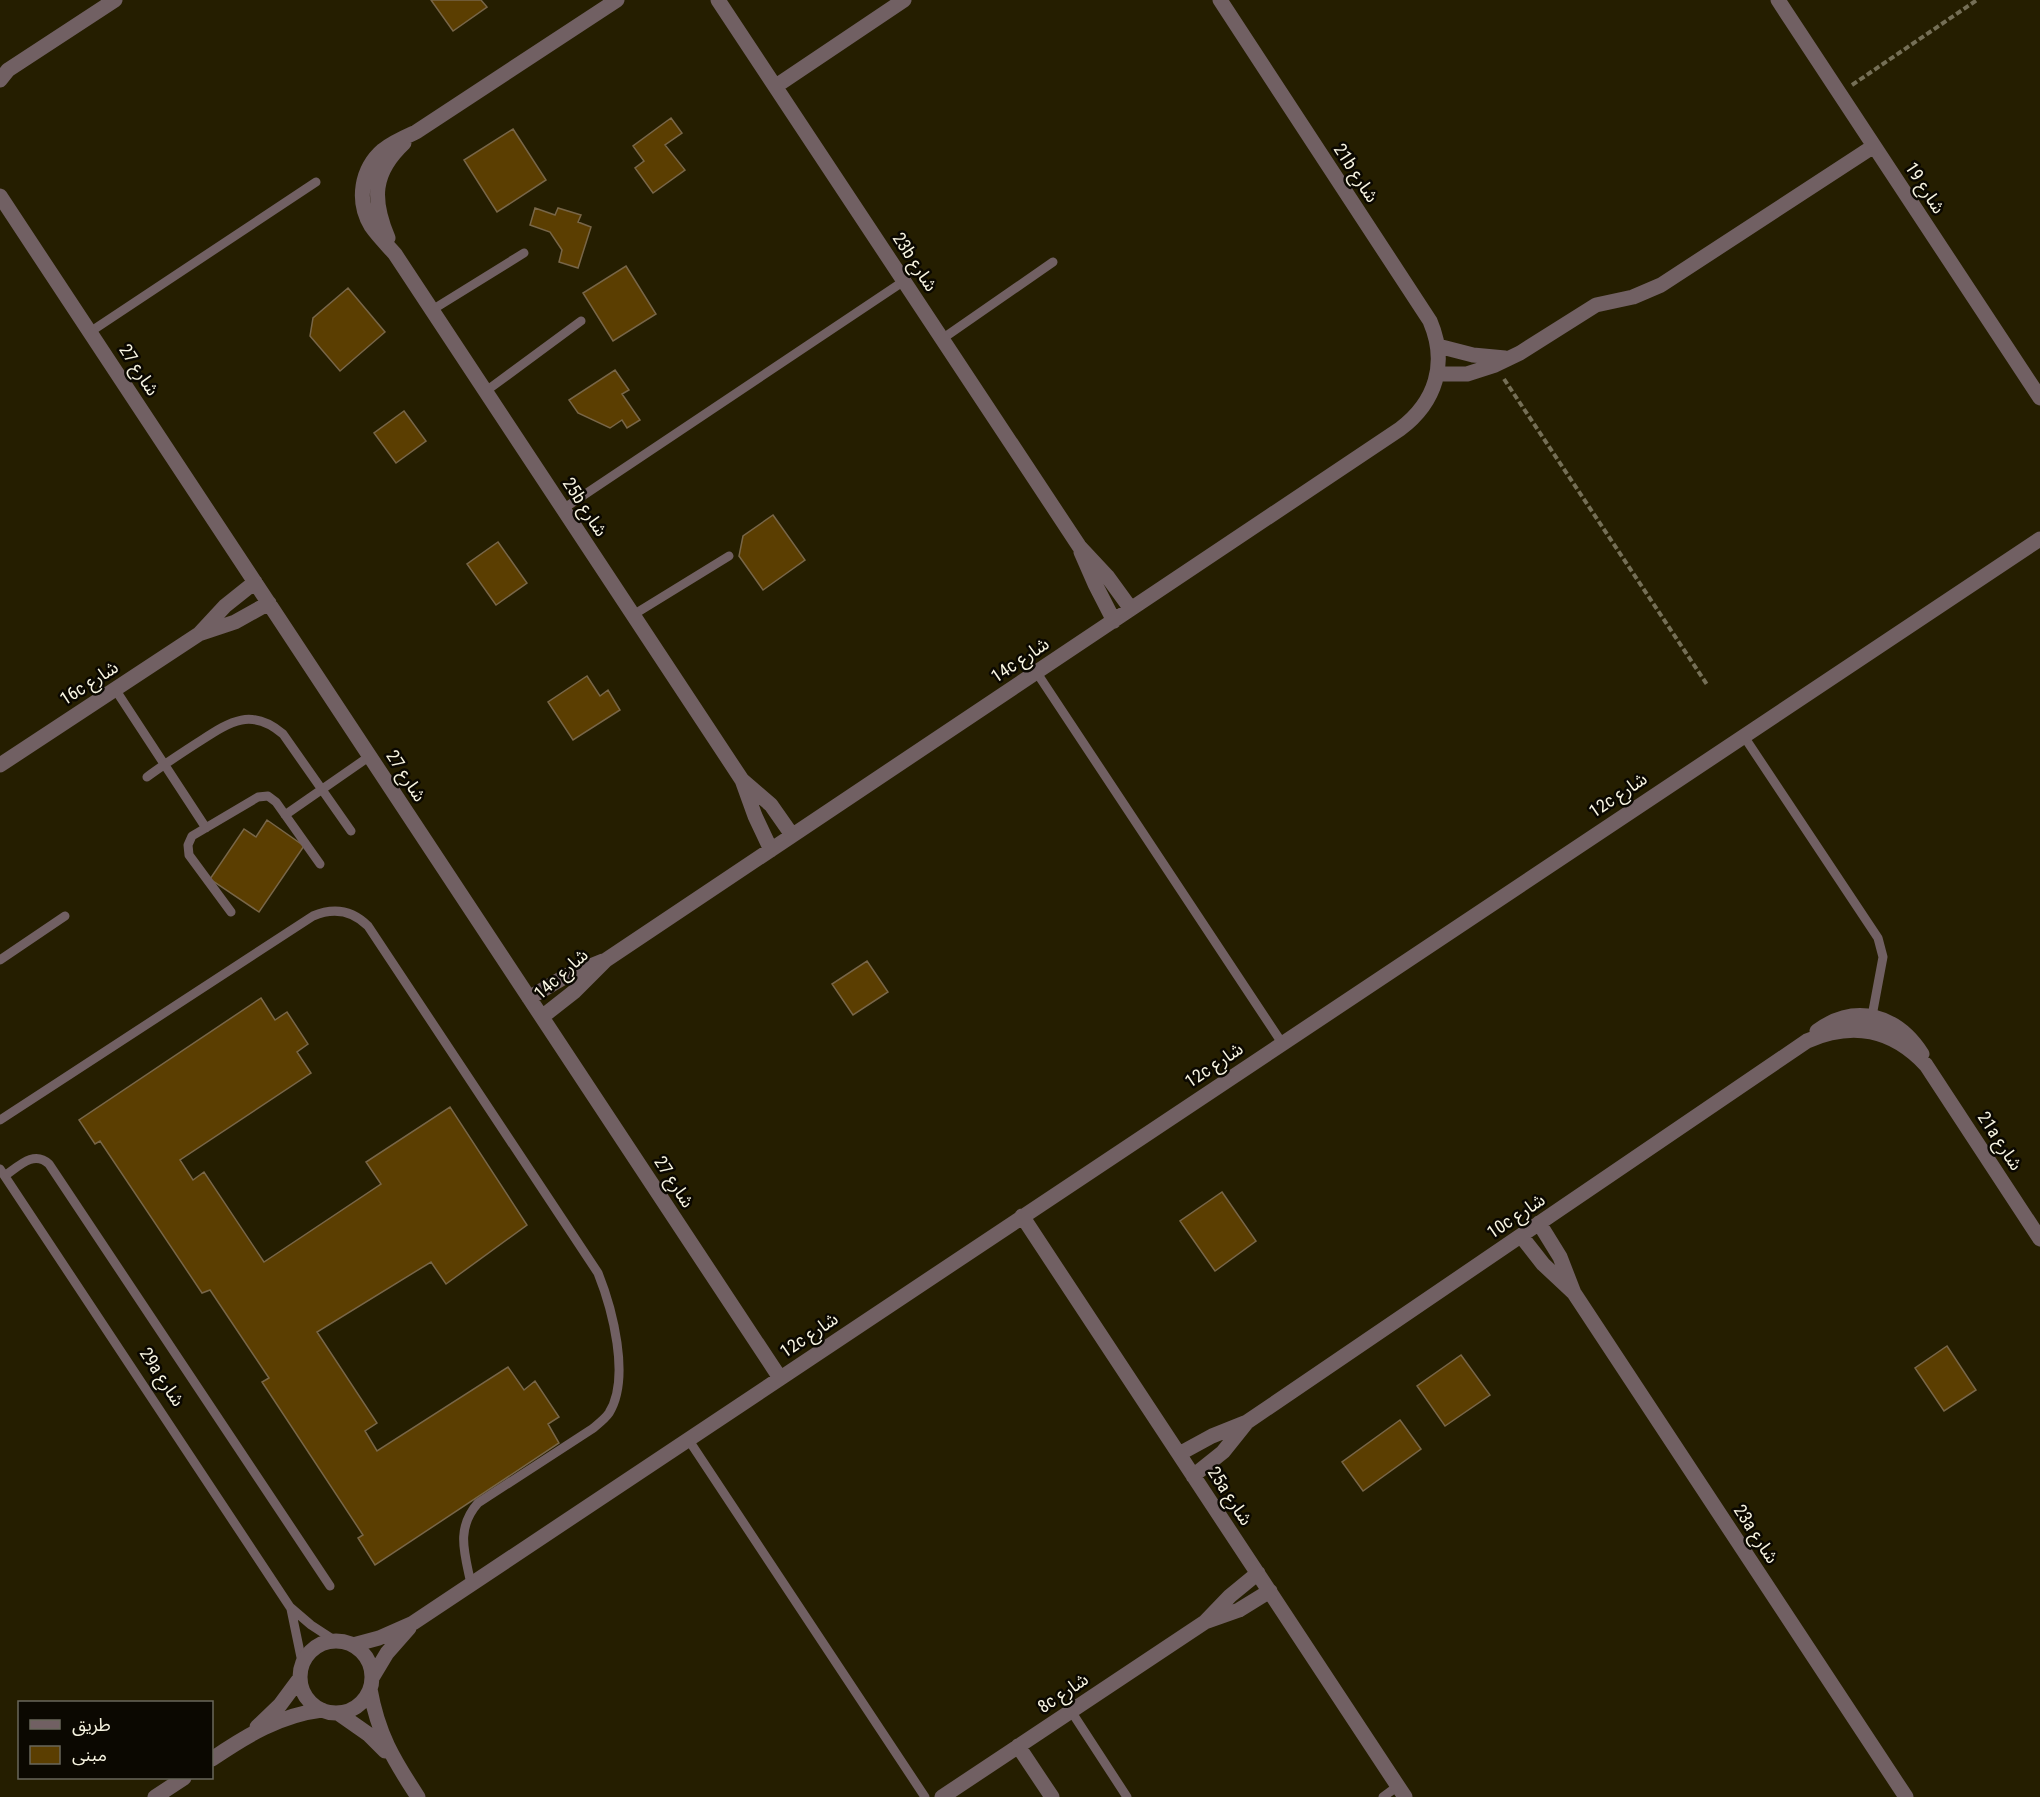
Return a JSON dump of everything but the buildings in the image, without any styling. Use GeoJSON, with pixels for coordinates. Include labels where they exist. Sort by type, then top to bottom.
{"type":"FeatureCollection","features":[{"type":"Feature","properties":{"kind":"street"},"geometry":{"type":"LineString","coordinates":[[3,74],[115,0]]}},
{"type":"Feature","properties":{"kind":"street","name":"25b شارع"},"geometry":{"type":"LineString","coordinates":[[617,0],[416,132],[390,158],[379,181],[377,207],[395,254],[742,780],[754,816],[771,850]]}},
{"type":"Feature","properties":{"kind":"street","name":"23b شارع"},"geometry":{"type":"LineString","coordinates":[[718,0],[1079,546],[1107,576],[1131,609]]}},
{"type":"Feature","properties":{"kind":"street"},"geometry":{"type":"LineString","coordinates":[[776,86],[904,0]]}},
{"type":"Feature","properties":{"kind":"street","name":"21b شارع"},"geometry":{"type":"LineString","coordinates":[[1220,0],[1430,321],[1438,346],[1437,375]]}},
{"type":"Feature","properties":{"kind":"street","name":"شارع 19"},"geometry":{"type":"LineString","coordinates":[[1778,0],[2040,398]]}},
{"type":"Feature","properties":{"kind":"street"},"geometry":{"type":"LineString","coordinates":[[1437,375],[1467,374],[1501,361],[1520,353],[1596,305],[1633,297],[1660,285],[1874,146]]}},
{"type":"Feature","properties":{"kind":"street","name":"شارع 27"},"geometry":{"type":"LineString","coordinates":[[0,196],[780,1378]]}},
{"type":"Feature","properties":{"kind":"street"},"geometry":{"type":"LineString","coordinates":[[1438,346],[1501,361]]}},
{"type":"Feature","properties":{"kind":"street","name":"14c شارع"},"geometry":{"type":"LineString","coordinates":[[542,1017],[575,991],[606,960],[1410,422],[1427,401],[1437,375]]}},
{"type":"Feature","properties":{"kind":"street","name":"12c شارع"},"geometry":{"type":"LineString","coordinates":[[353,1645],[379,1638],[412,1623],[2039,538]]}},
{"type":"Feature","properties":{"kind":"street","name":"23b شارع"},"geometry":{"type":"LineString","coordinates":[[1079,546],[1114,621]]}},
{"type":"Feature","properties":{"kind":"street","name":"16c شارع"},"geometry":{"type":"LineString","coordinates":[[0,765],[199,634],[225,606],[255,582]]}},
{"type":"Feature","properties":{"kind":"street","name":"16c شارع"},"geometry":{"type":"LineString","coordinates":[[199,634],[236,622],[269,603]]}},
{"type":"Feature","properties":{"kind":"street","name":"25b شارع"},"geometry":{"type":"LineString","coordinates":[[742,780],[771,805],[792,835]]}},
{"type":"Feature","properties":{"kind":"street","name":"14c شارع"},"geometry":{"type":"LineString","coordinates":[[529,998],[566,976],[606,960]]}},
{"type":"Feature","properties":{"kind":"street","name":"10c شارع"},"geometry":{"type":"LineString","coordinates":[[1179,1454],[1212,1436],[1247,1422],[1807,1041],[1826,1025],[1849,1016],[1872,1016]]}},
{"type":"Feature","properties":{"kind":"street","name":"21a شارع"},"geometry":{"type":"LineString","coordinates":[[1872,1016],[1886,1020],[1907,1034],[1922,1054],[1926,1065]]}},
{"type":"Feature","properties":{"kind":"street","name":"10c شارع"},"geometry":{"type":"LineString","coordinates":[[1807,1041],[1836,1031],[1868,1031]]}},
{"type":"Feature","properties":{"kind":"street","name":"21a شارع"},"geometry":{"type":"LineString","coordinates":[[1868,1031],[1894,1040],[1917,1055],[1926,1065],[2040,1239]]}},
{"type":"Feature","properties":{"kind":"street","name":"25a شارع"},"geometry":{"type":"LineString","coordinates":[[1022,1216],[1402,1792]]}},
{"type":"Feature","properties":{"kind":"street","name":"23a شارع"},"geometry":{"type":"LineString","coordinates":[[1539,1223],[1560,1257],[1574,1293],[1906,1797]]}},
{"type":"Feature","properties":{"kind":"street","name":"23a شارع"},"geometry":{"type":"LineString","coordinates":[[1521,1236],[1543,1264],[1574,1293]]}},
{"type":"Feature","properties":{"kind":"street","name":"10c شارع"},"geometry":{"type":"LineString","coordinates":[[1193,1476],[1223,1452],[1247,1422]]}},
{"type":"Feature","properties":{"kind":"street","name":"8c شارع"},"geometry":{"type":"LineString","coordinates":[[942,1797],[1205,1622],[1230,1596],[1258,1573]]}},
{"type":"Feature","properties":{"kind":"street","name":"8c شارع"},"geometry":{"type":"LineString","coordinates":[[1205,1622],[1239,1610],[1270,1592]]}},
{"type":"Feature","properties":{"kind":"street","name":"12c شارع"},"geometry":{"type":"LineString","coordinates":[[371,1683],[387,1653],[412,1623]]}},
{"type":"Feature","properties":{"kind":"street"},"geometry":{"type":"LineString","coordinates":[[248,1735],[280,1705],[312,1649],[334,1640],[353,1645],[368,1659],[379,1726],[395,1762],[418,1797]]}},
{"type":"Feature","properties":{"kind":"street"},"geometry":{"type":"LineString","coordinates":[[301,1670],[301,1688],[306,1697],[322,1710]]}},
{"type":"Feature","properties":{"kind":"street"},"geometry":{"type":"LineString","coordinates":[[213,1758],[248,1735],[287,1717],[322,1710],[338,1713],[348,1711],[358,1706],[366,1698],[371,1683]]}},
{"type":"Feature","properties":{"kind":"street"},"geometry":{"type":"LineString","coordinates":[[338,1713],[368,1734],[395,1762]]}},
{"type":"Feature","properties":{"kind":"street"},"geometry":{"type":"LineString","coordinates":[[1018,1746],[1052,1797]]}},
{"type":"Feature","properties":{"kind":"street"},"geometry":{"type":"LineString","coordinates":[[155,1797],[182,1779]]}},
{"type":"Feature","properties":{"kind":"lane"},"geometry":{"type":"LineString","coordinates":[[90,332],[316,182]]}},
{"type":"Feature","properties":{"kind":"lane"},"geometry":{"type":"LineString","coordinates":[[432,310],[524,253]]}},
{"type":"Feature","properties":{"kind":"lane"},"geometry":{"type":"LineString","coordinates":[[942,339],[1053,262]]}},
{"type":"Feature","properties":{"kind":"lane"},"geometry":{"type":"LineString","coordinates":[[563,508],[904,281]]}},
{"type":"Feature","properties":{"kind":"lane"},"geometry":{"type":"LineString","coordinates":[[486,392],[581,321]]}},
{"type":"Feature","properties":{"kind":"lane"},"geometry":{"type":"LineString","coordinates":[[633,615],[729,556]]}},
{"type":"Feature","properties":{"kind":"lane"},"geometry":{"type":"LineString","coordinates":[[1037,673],[1282,1043]]}},
{"type":"Feature","properties":{"kind":"lane"},"geometry":{"type":"LineString","coordinates":[[115,689],[206,828]]}},
{"type":"Feature","properties":{"kind":"lane"},"geometry":{"type":"LineString","coordinates":[[147,777],[227,723],[247,718],[257,719],[276,727],[284,734],[351,831]]}},
{"type":"Feature","properties":{"kind":"lane"},"geometry":{"type":"LineString","coordinates":[[1743,735],[1878,938],[1883,957],[1872,1016]]}},
{"type":"Feature","properties":{"kind":"lane"},"geometry":{"type":"LineString","coordinates":[[285,815],[370,756]]}},
{"type":"Feature","properties":{"kind":"lane"},"geometry":{"type":"LineString","coordinates":[[231,912],[188,850],[189,840],[192,836],[263,796],[272,799],[320,864]]}},
{"type":"Feature","properties":{"kind":"lane"},"geometry":{"type":"LineString","coordinates":[[0,1120],[313,916],[322,912],[341,910],[360,918],[368,926],[598,1273],[614,1320],[618,1370],[615,1395],[608,1414],[592,1428],[478,1503],[471,1510],[463,1536],[471,1584]]}},
{"type":"Feature","properties":{"kind":"lane"},"geometry":{"type":"LineString","coordinates":[[0,960],[65,916]]}},
{"type":"Feature","properties":{"kind":"lane"},"geometry":{"type":"LineString","coordinates":[[3,1172],[29,1159],[39,1158],[49,1164],[330,1586]]}},
{"type":"Feature","properties":{"kind":"lane","name":"29a شارع"},"geometry":{"type":"LineString","coordinates":[[3,1172],[290,1607],[311,1625],[334,1640]]}},
{"type":"Feature","properties":{"kind":"lane"},"geometry":{"type":"LineString","coordinates":[[688,1439],[925,1797]]}},
{"type":"Feature","properties":{"kind":"lane","name":"29a شارع"},"geometry":{"type":"LineString","coordinates":[[290,1607],[298,1634],[301,1670]]}},
{"type":"Feature","properties":{"kind":"lane"},"geometry":{"type":"LineString","coordinates":[[1071,1711],[1127,1797]]}},
{"type":"Feature","properties":{"kind":"lane"},"geometry":{"type":"LineString","coordinates":[[1383,1797],[1402,1792]]}},
{"type":"Feature","properties":{"kind":"path"},"geometry":{"type":"LineString","coordinates":[[1839,94],[1977,0]]}},
{"type":"Feature","properties":{"kind":"path"},"geometry":{"type":"LineString","coordinates":[[1501,361],[1708,686]]}}]}
